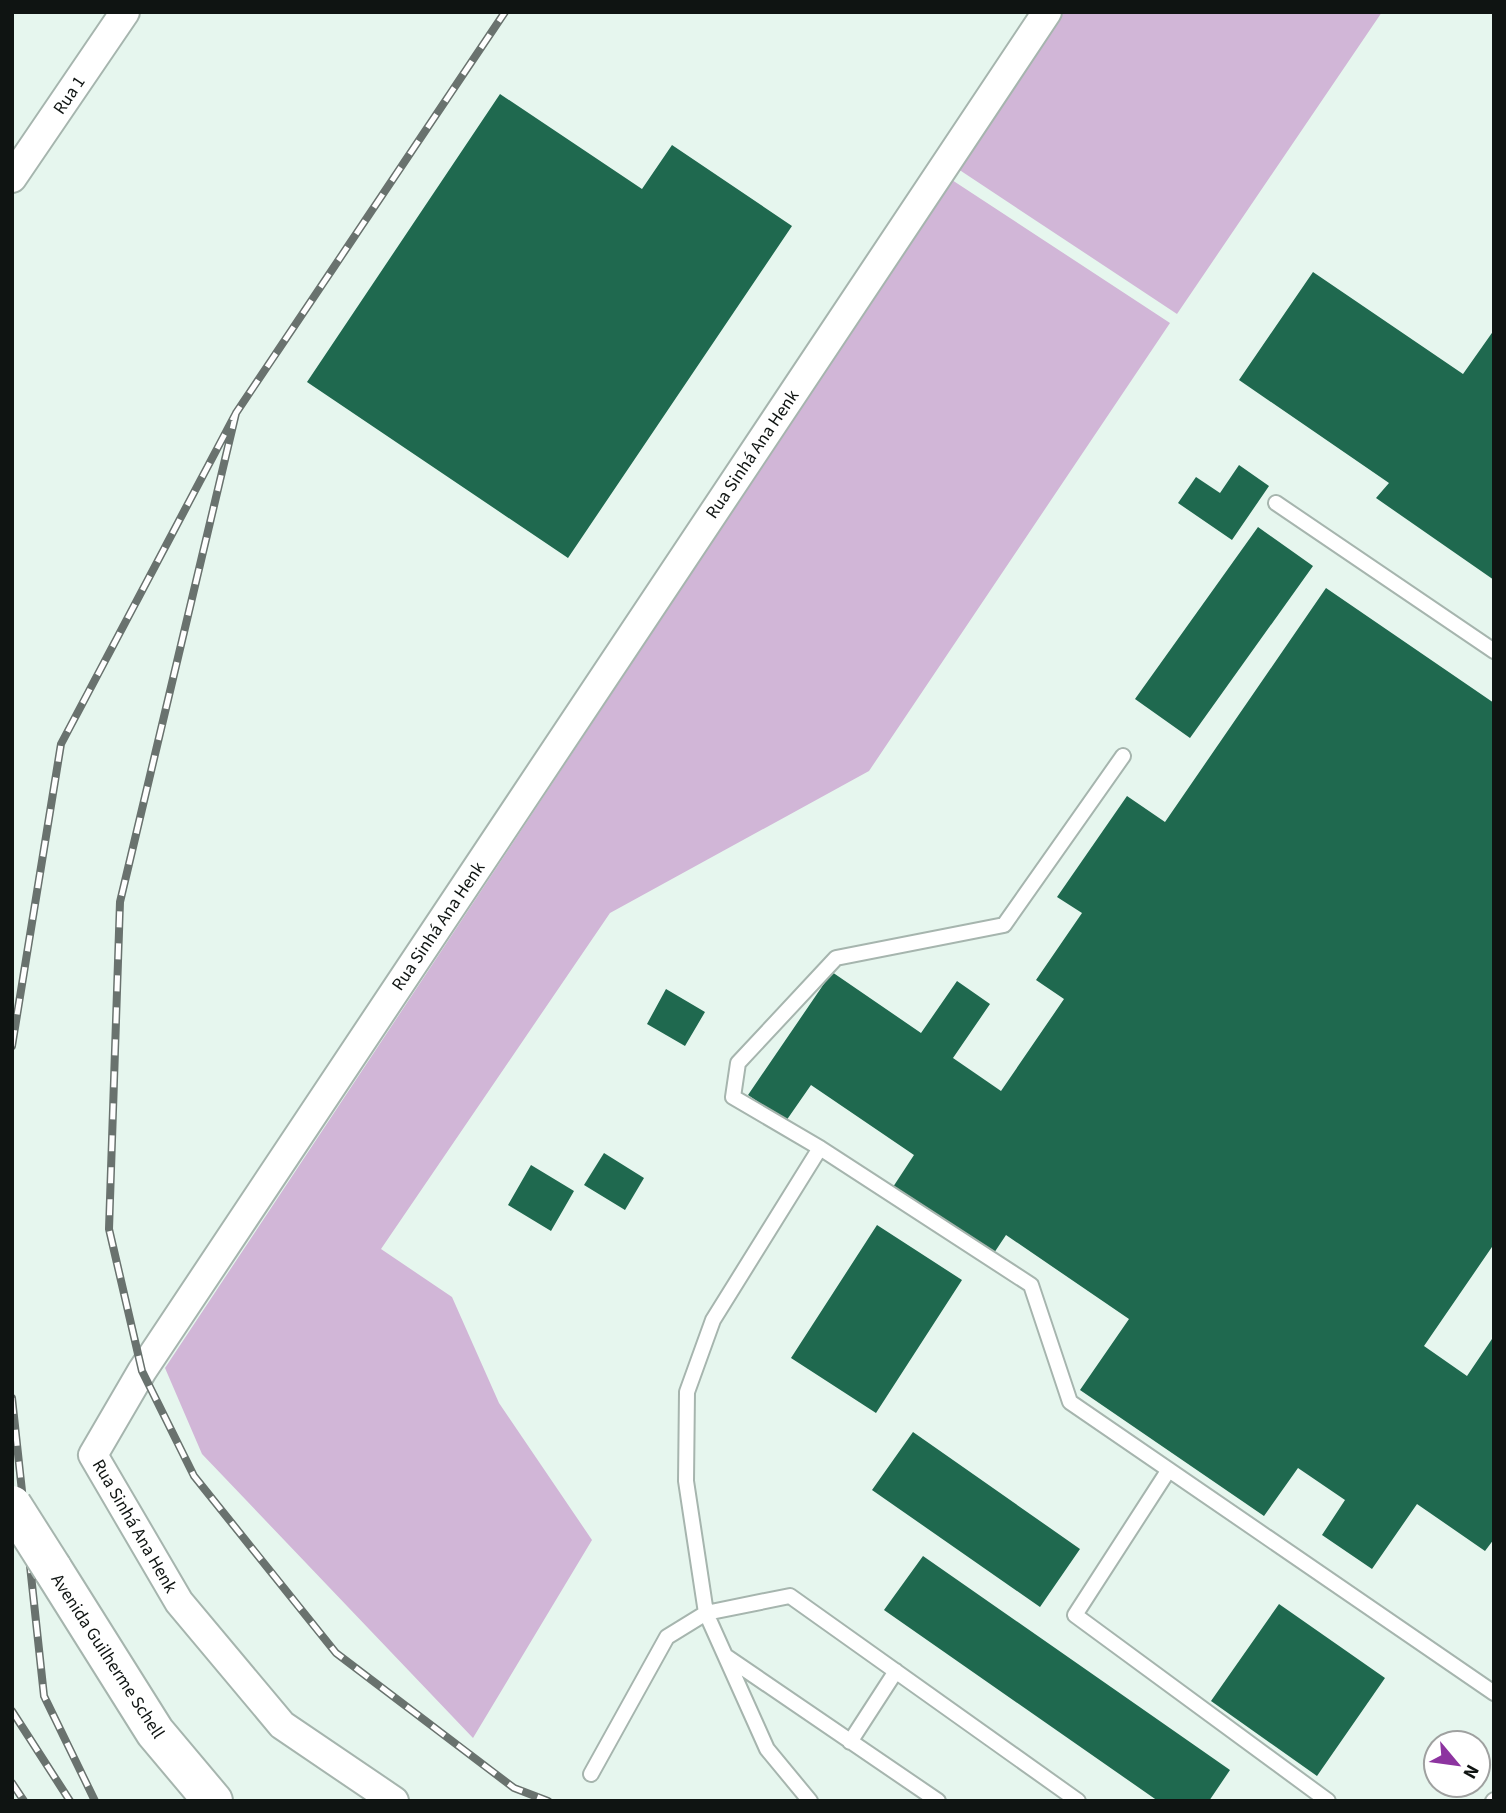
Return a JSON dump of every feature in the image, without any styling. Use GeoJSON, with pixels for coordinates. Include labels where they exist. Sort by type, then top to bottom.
{"type":"FeatureCollection","features":[{"type":"Feature","properties":{"kind":"main road","name":"Avenida Guilherme Schell"},"geometry":{"type":"LineString","coordinates":[[12,1505],[155,1732],[213,1801]]}},
{"type":"Feature","properties":{"kind":"street","name":"Rua 1"},"geometry":{"type":"LineString","coordinates":[[12,178],[125,12]]}},
{"type":"Feature","properties":{"kind":"street","name":"Rua Sinhá Ana Henk"},"geometry":{"type":"LineString","coordinates":[[394,1801],[282,1725],[179,1602],[93,1455],[150,1360],[1047,12]]}},
{"type":"Feature","properties":{"kind":"lane"},"geometry":{"type":"LineString","coordinates":[[1276,503],[1494,651]]}},
{"type":"Feature","properties":{"kind":"lane"},"geometry":{"type":"LineString","coordinates":[[1123,756],[1004,925],[836,958],[738,1063],[733,1097],[820,1147],[1031,1285],[1070,1402],[1494,1693]]}},
{"type":"Feature","properties":{"kind":"lane"},"geometry":{"type":"LineString","coordinates":[[810,1801],[767,1749],[706,1612],[686,1481],[687,1392],[713,1320],[820,1147]]}},
{"type":"Feature","properties":{"kind":"lane"},"geometry":{"type":"LineString","coordinates":[[1168,1471],[1075,1615],[1328,1801]]}},
{"type":"Feature","properties":{"kind":"lane"},"geometry":{"type":"LineString","coordinates":[[591,1774],[667,1637],[706,1612],[790,1596],[1078,1801]]}},
{"type":"Feature","properties":{"kind":"lane"},"geometry":{"type":"LineString","coordinates":[[726,1656],[938,1801]]}},
{"type":"Feature","properties":{"kind":"lane"},"geometry":{"type":"LineString","coordinates":[[849,1742],[896,1671]]}},
{"type":"Feature","properties":{"kind":"shaded area"},"geometry":{"type":"Polygon","coordinates":[[[1060,12],[1382,12],[1177,314],[955,167],[1060,12]]]}},
{"type":"Feature","properties":{"kind":"shaded area"},"geometry":{"type":"Polygon","coordinates":[[[952,180],[1170,323],[869,771],[610,913],[381,1249],[452,1297],[499,1403],[592,1540],[473,1738],[202,1454],[165,1368],[952,180]]]}},
{"type":"Feature","properties":{"kind":"building"},"geometry":{"type":"Polygon","coordinates":[[[500,94],[642,189],[672,145],[792,226],[568,558],[307,382],[500,94]]]}},
{"type":"Feature","properties":{"kind":"building"},"geometry":{"type":"Polygon","coordinates":[[[1313,272],[1463,374],[1494,330],[1494,580],[1376,498],[1389,483],[1239,380],[1313,272]]]}},
{"type":"Feature","properties":{"kind":"building"},"geometry":{"type":"Polygon","coordinates":[[[1239,465],[1269,486],[1232,540],[1178,503],[1196,477],[1220,493],[1239,465]]]}},
{"type":"Feature","properties":{"kind":"building"},"geometry":{"type":"Polygon","coordinates":[[[1258,527],[1313,566],[1190,738],[1135,699],[1258,527]]]}},
{"type":"Feature","properties":{"kind":"building"},"geometry":{"type":"Polygon","coordinates":[[[1326,588],[1494,703],[1494,1244],[1424,1346],[1467,1376],[1494,1336],[1494,1539],[1485,1551],[1417,1504],[1372,1569],[1322,1535],[1345,1500],[1298,1468],[1264,1516],[1080,1390],[1129,1319],[1006,1235],[992,1256],[893,1187],[914,1155],[811,1085],[786,1121],[748,1095],[832,972],[921,1033],[957,981],[990,1004],[953,1058],[1001,1091],[1064,999],[1036,980],[1082,913],[1057,897],[1127,796],[1165,822],[1326,588]]]}},
{"type":"Feature","properties":{"kind":"building"},"geometry":{"type":"Polygon","coordinates":[[[666,989],[705,1012],[685,1046],[647,1024],[666,989]]]}},
{"type":"Feature","properties":{"kind":"building"},"geometry":{"type":"Polygon","coordinates":[[[604,1153],[644,1178],[625,1210],[584,1185],[604,1153]]]}},
{"type":"Feature","properties":{"kind":"building"},"geometry":{"type":"Polygon","coordinates":[[[531,1165],[574,1191],[551,1231],[508,1205],[531,1165]]]}},
{"type":"Feature","properties":{"kind":"building"},"geometry":{"type":"Polygon","coordinates":[[[877,1225],[962,1280],[876,1413],[791,1358],[877,1225]]]}},
{"type":"Feature","properties":{"kind":"building"},"geometry":{"type":"Polygon","coordinates":[[[913,1432],[1080,1549],[1040,1607],[872,1490],[913,1432]]]}},
{"type":"Feature","properties":{"kind":"building"},"geometry":{"type":"Polygon","coordinates":[[[923,1556],[1230,1770],[1209,1801],[1158,1801],[884,1610],[923,1556]]]}},
{"type":"Feature","properties":{"kind":"building"},"geometry":{"type":"Polygon","coordinates":[[[1279,1604],[1385,1678],[1317,1776],[1211,1701],[1279,1604]]]}},
{"type":"Feature","properties":{"kind":"railway"},"geometry":{"type":"LineString","coordinates":[[12,1046],[61,744],[236,413],[505,12]]}},
{"type":"Feature","properties":{"kind":"railway"},"geometry":{"type":"LineString","coordinates":[[236,413],[120,902],[109,1229],[142,1371],[194,1476],[336,1653],[514,1788],[548,1801]]}},
{"type":"Feature","properties":{"kind":"railway"},"geometry":{"type":"LineString","coordinates":[[12,1398],[44,1696],[95,1801]]}},
{"type":"Feature","properties":{"kind":"railway"},"geometry":{"type":"LineString","coordinates":[[12,1711],[70,1801]]}},
{"type":"Feature","properties":{"kind":"railway"},"geometry":{"type":"LineString","coordinates":[[12,1783],[24,1801]]}}]}
